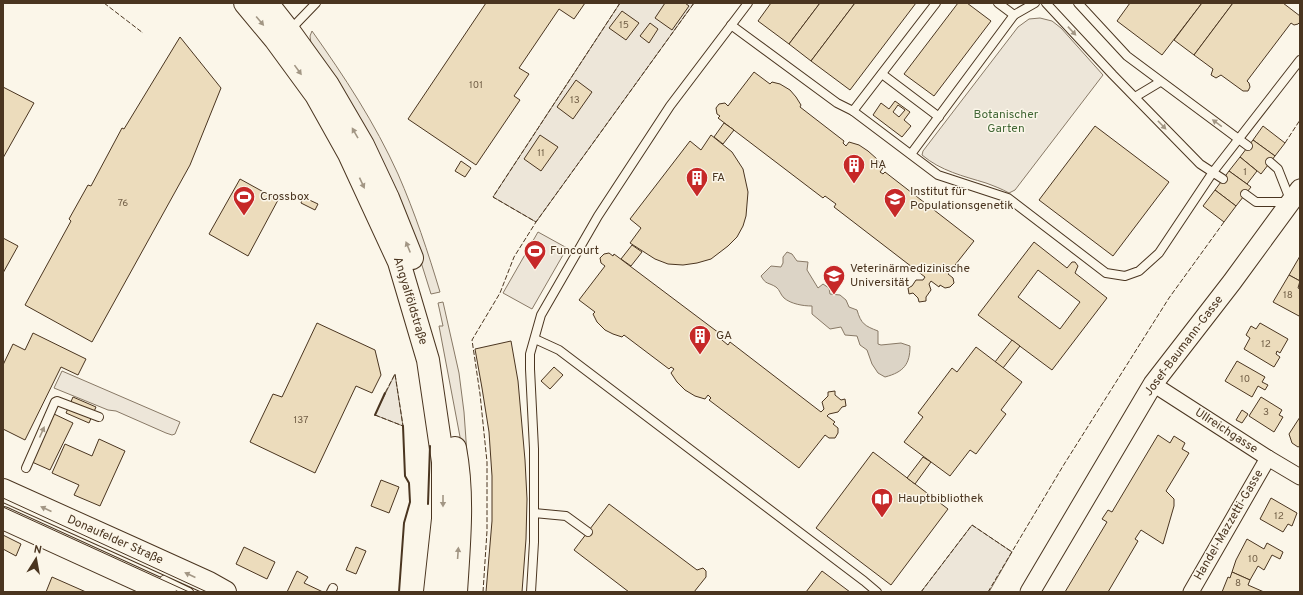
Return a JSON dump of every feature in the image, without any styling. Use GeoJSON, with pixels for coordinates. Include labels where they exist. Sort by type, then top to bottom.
{"type":"FeatureCollection","features":[{"type":"Feature","properties":{"kind":"main road","name":"Angyalföldstraße"},"geometry":{"type":"LineString","coordinates":[[245,3],[282,35],[328,85],[362,145],[388,198],[411,252],[438,352],[457,459],[461,519],[456,592]]}},
{"type":"Feature","properties":{"kind":"main road","name":"Angyalföldstraße"},"geometry":{"type":"LineString","coordinates":[[266,3],[282,35],[349,154],[399,262],[428,360],[443,462],[443,519],[435,592]]}},
{"type":"Feature","properties":{"kind":"main road","name":"Donaufelder Straße"},"geometry":{"type":"LineString","coordinates":[[3,490],[209,583],[225,592]]}},
{"type":"Feature","properties":{"kind":"main road","name":"Donaufelder Straße"},"geometry":{"type":"LineString","coordinates":[[3,518],[160,584]]}},
{"type":"Feature","properties":{"kind":"street","name":"Josef-Baumann-Gasse"},"geometry":{"type":"LineString","coordinates":[[1030,592],[1153,384],[1297,199]]}},
{"type":"Feature","properties":{"kind":"street","name":"Ullreichgasse"},"geometry":{"type":"LineString","coordinates":[[1153,384],[1300,477]]}},
{"type":"Feature","properties":{"kind":"street","name":"Handel-Mazzetti-Gasse"},"geometry":{"type":"LineString","coordinates":[[1191,592],[1268,458]]}},
{"type":"Feature","properties":{"kind":"lane"},"geometry":{"type":"LineString","coordinates":[[282,35],[316,3]]}},
{"type":"Feature","properties":{"kind":"lane"},"geometry":{"type":"LineString","coordinates":[[531,592],[534,542],[534,449],[530,354],[540,315],[598,216],[670,106],[748,3]]}},
{"type":"Feature","properties":{"kind":"lane"},"geometry":{"type":"LineString","coordinates":[[853,111],[936,3]]}},
{"type":"Feature","properties":{"kind":"lane"},"geometry":{"type":"LineString","coordinates":[[998,3],[1014,15]]}},
{"type":"Feature","properties":{"kind":"lane"},"geometry":{"type":"LineString","coordinates":[[911,154],[1014,15],[1035,3]]}},
{"type":"Feature","properties":{"kind":"lane"},"geometry":{"type":"LineString","coordinates":[[1046,3],[1200,164],[1223,179]]}},
{"type":"Feature","properties":{"kind":"lane"},"geometry":{"type":"LineString","coordinates":[[1078,3],[1127,56],[1248,146]]}},
{"type":"Feature","properties":{"kind":"lane"},"geometry":{"type":"LineString","coordinates":[[731,25],[837,103],[853,111],[938,175],[1008,198],[1106,273],[1125,276],[1139,271],[1159,253],[1213,172],[1300,60]]}},
{"type":"Feature","properties":{"kind":"lane"},"geometry":{"type":"LineString","coordinates":[[882,74],[939,117]]}},
{"type":"Feature","properties":{"kind":"lane"},"geometry":{"type":"LineString","coordinates":[[1135,97],[1160,82]]}},
{"type":"Feature","properties":{"kind":"lane"},"geometry":{"type":"LineString","coordinates":[[1246,194],[1256,202],[1297,199],[1278,169],[1270,162]]}},
{"type":"Feature","properties":{"kind":"lane"},"geometry":{"type":"LineString","coordinates":[[535,339],[559,350],[877,592]]}},
{"type":"Feature","properties":{"kind":"lane"},"geometry":{"type":"LineString","coordinates":[[26,468],[55,402],[57,401],[99,417]]}},
{"type":"Feature","properties":{"kind":"lane"},"geometry":{"type":"LineString","coordinates":[[534,514],[566,516],[588,532]]}},
{"type":"Feature","properties":{"kind":"lane","name":"Donaufelder Straße"},"geometry":{"type":"LineString","coordinates":[[160,584],[189,592]]}},
{"type":"Feature","properties":{"kind":"green space"},"geometry":{"type":"Polygon","coordinates":[[[620,3],[694,3],[536,222],[493,197],[620,3]]]}},
{"type":"Feature","properties":{"kind":"green space","name":"Botanischer Garten"},"geometry":{"type":"Polygon","coordinates":[[[1040,18],[1052,21],[1061,28],[1103,75],[1015,190],[1009,193],[986,183],[952,172],[929,161],[922,155],[923,151],[1018,27],[1029,19],[1040,18]]]}},
{"type":"Feature","properties":{"kind":"green space"},"geometry":{"type":"Polygon","coordinates":[[[312,31],[358,100],[389,155],[416,218],[440,292],[431,294],[415,243],[311,44],[310,36],[312,31]]]}},
{"type":"Feature","properties":{"kind":"green space","name":"Funcourt"},"geometry":{"type":"Polygon","coordinates":[[[538,232],[567,248],[532,309],[503,293],[538,232]]]}},
{"type":"Feature","properties":{"kind":"green space"},"geometry":{"type":"Polygon","coordinates":[[[443,302],[459,373],[464,412],[467,458],[464,458],[439,326],[443,326],[438,303],[443,302]]]}},
{"type":"Feature","properties":{"kind":"green space"},"geometry":{"type":"Polygon","coordinates":[[[62,371],[180,422],[175,434],[172,435],[166,433],[116,411],[108,410],[54,388],[62,371]]]}},
{"type":"Feature","properties":{"kind":"green space"},"geometry":{"type":"Polygon","coordinates":[[[395,374],[403,426],[375,415],[395,374]]]}},
{"type":"Feature","properties":{"kind":"green space"},"geometry":{"type":"Polygon","coordinates":[[[972,525],[1012,552],[989,592],[921,592],[972,525]]]}},
{"type":"Feature","properties":{"kind":"shaded area"},"geometry":{"type":"Polygon","coordinates":[[[787,252],[792,254],[797,261],[808,262],[807,270],[818,288],[823,284],[829,288],[830,294],[840,295],[846,300],[849,307],[857,310],[864,324],[878,331],[878,344],[901,343],[910,346],[909,358],[901,370],[885,377],[878,373],[872,364],[867,350],[860,345],[857,336],[845,335],[841,327],[830,329],[812,314],[812,306],[790,302],[784,298],[776,287],[764,281],[761,276],[771,266],[781,267],[783,257],[787,252]]]}},
{"type":"Feature","properties":{"kind":"building"},"geometry":{"type":"Polygon","coordinates":[[[486,3],[585,3],[574,19],[559,9],[519,68],[529,74],[514,96],[520,100],[476,165],[408,119],[486,3]]]}},
{"type":"Feature","properties":{"kind":"building"},"geometry":{"type":"Polygon","coordinates":[[[665,3],[685,3],[689,6],[672,30],[655,18],[665,3]]]}},
{"type":"Feature","properties":{"kind":"building"},"geometry":{"type":"Polygon","coordinates":[[[771,3],[820,3],[789,44],[758,21],[771,3]]]}},
{"type":"Feature","properties":{"kind":"building"},"geometry":{"type":"Polygon","coordinates":[[[820,3],[855,3],[811,61],[789,44],[820,3]]]}},
{"type":"Feature","properties":{"kind":"building"},"geometry":{"type":"Polygon","coordinates":[[[855,3],[916,3],[850,90],[811,61],[855,3]]]}},
{"type":"Feature","properties":{"kind":"building"},"geometry":{"type":"Polygon","coordinates":[[[958,3],[967,3],[991,21],[934,96],[904,74],[958,3]]]}},
{"type":"Feature","properties":{"kind":"building"},"geometry":{"type":"Polygon","coordinates":[[[1130,3],[1202,3],[1162,55],[1117,21],[1130,3]]]}},
{"type":"Feature","properties":{"kind":"building"},"geometry":{"type":"Polygon","coordinates":[[[1202,3],[1233,3],[1194,55],[1174,40],[1202,3]]]}},
{"type":"Feature","properties":{"kind":"building"},"geometry":{"type":"Polygon","coordinates":[[[1233,3],[1283,3],[1300,16],[1300,22],[1294,25],[1291,23],[1247,81],[1250,87],[1248,91],[1243,91],[1221,75],[1216,78],[1211,75],[1213,69],[1194,55],[1233,3]]]}},
{"type":"Feature","properties":{"kind":"building"},"geometry":{"type":"Polygon","coordinates":[[[622,11],[639,23],[626,40],[609,28],[622,11]]]}},
{"type":"Feature","properties":{"kind":"building"},"geometry":{"type":"Polygon","coordinates":[[[650,23],[658,29],[649,43],[640,36],[650,23]]]}},
{"type":"Feature","properties":{"kind":"building"},"geometry":{"type":"Polygon","coordinates":[[[180,37],[221,88],[190,165],[92,342],[25,305],[71,221],[69,219],[88,185],[91,186],[122,128],[124,129],[180,37]]]}},
{"type":"Feature","properties":{"kind":"building","name":"HA"},"geometry":{"type":"Polygon","coordinates":[[[754,72],[770,84],[772,82],[780,84],[790,90],[801,105],[800,107],[844,141],[843,143],[846,146],[849,142],[859,145],[868,151],[877,159],[883,168],[880,172],[883,174],[885,172],[974,241],[948,274],[953,278],[954,283],[950,287],[945,288],[940,285],[939,287],[931,281],[929,284],[931,290],[926,297],[926,301],[919,302],[918,298],[913,293],[909,294],[908,288],[912,286],[916,280],[923,280],[925,277],[834,207],[836,204],[825,196],[823,198],[718,118],[720,116],[717,114],[716,108],[719,104],[725,103],[728,106],[754,72]]]}},
{"type":"Feature","properties":{"kind":"building"},"geometry":{"type":"Polygon","coordinates":[[[576,80],[592,92],[573,119],[557,107],[576,80]]]}},
{"type":"Feature","properties":{"kind":"building"},"geometry":{"type":"Polygon","coordinates":[[[3,87],[34,103],[3,158],[3,87]]]}},
{"type":"Feature","properties":{"kind":"building"},"geometry":{"type":"Polygon","coordinates":[[[895,101],[910,112],[904,120],[911,126],[902,137],[873,115],[881,103],[889,109],[895,101]],[[898,105],[893,112],[899,117],[905,110],[898,105]]]}},
{"type":"Feature","properties":{"kind":"building"},"geometry":{"type":"Polygon","coordinates":[[[724,123],[734,130],[723,144],[714,137],[724,123]]]}},
{"type":"Feature","properties":{"kind":"building"},"geometry":{"type":"Polygon","coordinates":[[[1095,126],[1169,182],[1113,256],[1039,200],[1095,126]]]}},
{"type":"Feature","properties":{"kind":"building"},"geometry":{"type":"Polygon","coordinates":[[[1263,126],[1285,143],[1275,156],[1253,140],[1263,126]]]}},
{"type":"Feature","properties":{"kind":"building"},"geometry":{"type":"Polygon","coordinates":[[[540,135],[558,147],[541,171],[524,159],[540,135]]]}},
{"type":"Feature","properties":{"kind":"building","name":"FA"},"geometry":{"type":"Polygon","coordinates":[[[711,135],[732,152],[743,169],[748,192],[746,216],[743,226],[737,237],[711,259],[683,265],[668,264],[655,259],[630,243],[641,228],[630,219],[690,141],[701,150],[711,135]]]}},
{"type":"Feature","properties":{"kind":"building"},"geometry":{"type":"Polygon","coordinates":[[[1253,140],[1275,156],[1261,174],[1240,157],[1253,140]]]}},
{"type":"Feature","properties":{"kind":"building"},"geometry":{"type":"Polygon","coordinates":[[[1240,157],[1257,171],[1247,184],[1229,171],[1240,157]]]}},
{"type":"Feature","properties":{"kind":"building"},"geometry":{"type":"Polygon","coordinates":[[[461,161],[471,168],[465,177],[455,171],[461,161]]]}},
{"type":"Feature","properties":{"kind":"building"},"geometry":{"type":"Polygon","coordinates":[[[1229,171],[1251,187],[1236,206],[1215,190],[1229,171]]]}},
{"type":"Feature","properties":{"kind":"building","name":"Crossbox"},"geometry":{"type":"Polygon","coordinates":[[[240,179],[278,200],[248,256],[209,234],[240,179]]]}},
{"type":"Feature","properties":{"kind":"building"},"geometry":{"type":"Polygon","coordinates":[[[1215,190],[1236,206],[1224,222],[1203,206],[1215,190]]]}},
{"type":"Feature","properties":{"kind":"building"},"geometry":{"type":"Polygon","coordinates":[[[303,197],[318,204],[315,210],[301,203],[303,197]]]}},
{"type":"Feature","properties":{"kind":"building"},"geometry":{"type":"Polygon","coordinates":[[[3,238],[18,246],[3,273],[3,238]]]}},
{"type":"Feature","properties":{"kind":"building"},"geometry":{"type":"Polygon","coordinates":[[[1034,242],[1067,268],[1072,262],[1075,262],[1078,266],[1075,273],[1107,298],[1052,370],[978,315],[1034,242]],[[1038,270],[1018,297],[1060,329],[1080,302],[1038,270]]]}},
{"type":"Feature","properties":{"kind":"building"},"geometry":{"type":"Polygon","coordinates":[[[632,245],[642,252],[631,266],[621,259],[632,245]]]}},
{"type":"Feature","properties":{"kind":"building","name":"GA"},"geometry":{"type":"Polygon","coordinates":[[[609,253],[613,256],[614,254],[719,333],[717,336],[728,345],[730,342],[821,412],[824,409],[822,402],[828,396],[828,392],[835,391],[835,395],[841,400],[845,399],[846,406],[842,407],[838,412],[827,416],[835,422],[833,424],[838,428],[838,433],[835,438],[829,438],[825,435],[799,468],[709,400],[711,398],[708,395],[705,399],[695,396],[685,390],[671,373],[674,369],[671,367],[669,369],[624,335],[622,337],[605,330],[597,322],[593,314],[595,312],[579,300],[605,266],[601,263],[600,258],[604,254],[609,253]]]}},
{"type":"Feature","properties":{"kind":"building"},"geometry":{"type":"Polygon","coordinates":[[[1300,256],[1300,281],[1289,275],[1300,256]]]}},
{"type":"Feature","properties":{"kind":"building"},"geometry":{"type":"Polygon","coordinates":[[[1289,275],[1300,281],[1298,288],[1300,289],[1299,316],[1273,302],[1289,275]]]}},
{"type":"Feature","properties":{"kind":"building"},"geometry":{"type":"Polygon","coordinates":[[[317,323],[375,350],[381,375],[372,393],[356,386],[315,473],[250,442],[273,394],[282,397],[317,323]]]}},
{"type":"Feature","properties":{"kind":"building"},"geometry":{"type":"Polygon","coordinates":[[[1260,323],[1288,339],[1280,353],[1277,351],[1276,354],[1280,357],[1274,367],[1244,349],[1250,338],[1246,335],[1251,326],[1256,329],[1260,323]]]}},
{"type":"Feature","properties":{"kind":"building"},"geometry":{"type":"Polygon","coordinates":[[[33,333],[86,359],[78,375],[61,367],[25,440],[3,429],[3,365],[13,344],[25,350],[33,333]]]}},
{"type":"Feature","properties":{"kind":"building"},"geometry":{"type":"Polygon","coordinates":[[[1012,340],[1020,346],[1003,368],[995,362],[1012,340]]]}},
{"type":"Feature","properties":{"kind":"building"},"geometry":{"type":"Polygon","coordinates":[[[511,341],[518,381],[527,499],[522,592],[486,592],[492,521],[492,476],[489,432],[475,349],[511,341]]]}},
{"type":"Feature","properties":{"kind":"building"},"geometry":{"type":"Polygon","coordinates":[[[976,347],[1022,382],[1001,410],[1006,414],[976,454],[970,450],[950,476],[904,442],[923,417],[918,413],[952,368],[957,372],[976,347]]]}},
{"type":"Feature","properties":{"kind":"building"},"geometry":{"type":"Polygon","coordinates":[[[1237,361],[1265,377],[1262,382],[1268,385],[1265,390],[1258,386],[1252,397],[1225,381],[1237,361]]]}},
{"type":"Feature","properties":{"kind":"building"},"geometry":{"type":"Polygon","coordinates":[[[554,367],[563,375],[550,389],[541,381],[554,367]]]}},
{"type":"Feature","properties":{"kind":"building"},"geometry":{"type":"Polygon","coordinates":[[[73,397],[96,407],[89,423],[66,413],[73,397]]]}},
{"type":"Feature","properties":{"kind":"building"},"geometry":{"type":"Polygon","coordinates":[[[1261,397],[1282,410],[1279,415],[1283,417],[1274,432],[1249,416],[1261,397]]]}},
{"type":"Feature","properties":{"kind":"building"},"geometry":{"type":"Polygon","coordinates":[[[1242,410],[1248,414],[1242,423],[1236,420],[1242,410]]]}},
{"type":"Feature","properties":{"kind":"building"},"geometry":{"type":"Polygon","coordinates":[[[54,414],[73,423],[50,470],[32,462],[54,414]]]}},
{"type":"Feature","properties":{"kind":"building"},"geometry":{"type":"Polygon","coordinates":[[[1300,417],[1300,446],[1298,447],[1292,443],[1289,434],[1300,417]]]}},
{"type":"Feature","properties":{"kind":"building"},"geometry":{"type":"Polygon","coordinates":[[[1158,435],[1170,443],[1174,436],[1185,443],[1182,449],[1189,453],[1166,491],[1174,499],[1174,506],[1163,544],[1141,530],[1135,539],[1138,541],[1108,592],[1065,592],[1107,522],[1102,519],[1108,510],[1112,512],[1158,435]]]}},
{"type":"Feature","properties":{"kind":"building"},"geometry":{"type":"Polygon","coordinates":[[[99,439],[125,451],[100,506],[74,495],[79,485],[52,473],[65,444],[92,456],[99,439]]]}},
{"type":"Feature","properties":{"kind":"building","name":"Hauptbibliothek"},"geometry":{"type":"Polygon","coordinates":[[[873,452],[948,509],[891,585],[816,528],[873,452]]]}},
{"type":"Feature","properties":{"kind":"building"},"geometry":{"type":"Polygon","coordinates":[[[923,457],[931,462],[915,484],[907,478],[923,457]]]}},
{"type":"Feature","properties":{"kind":"building"},"geometry":{"type":"Polygon","coordinates":[[[381,480],[399,487],[389,513],[371,506],[381,480]]]}},
{"type":"Feature","properties":{"kind":"building"},"geometry":{"type":"Polygon","coordinates":[[[1271,498],[1297,513],[1292,526],[1288,524],[1283,532],[1260,519],[1271,498]]]}},
{"type":"Feature","properties":{"kind":"building"},"geometry":{"type":"Polygon","coordinates":[[[609,504],[697,570],[703,568],[706,571],[706,577],[694,592],[629,592],[574,550],[609,504]]]}},
{"type":"Feature","properties":{"kind":"building"},"geometry":{"type":"Polygon","coordinates":[[[3,535],[21,544],[16,556],[3,549],[3,535]]]}},
{"type":"Feature","properties":{"kind":"building"},"geometry":{"type":"Polygon","coordinates":[[[1247,539],[1264,549],[1267,543],[1283,552],[1280,559],[1272,555],[1264,570],[1258,566],[1250,580],[1232,572],[1236,560],[1247,539]]]}},
{"type":"Feature","properties":{"kind":"building"},"geometry":{"type":"Polygon","coordinates":[[[244,547],[275,562],[267,579],[236,564],[244,547]]]}},
{"type":"Feature","properties":{"kind":"building"},"geometry":{"type":"Polygon","coordinates":[[[356,547],[366,551],[356,574],[346,570],[356,547]]]}},
{"type":"Feature","properties":{"kind":"building"},"geometry":{"type":"Polygon","coordinates":[[[297,571],[308,577],[304,583],[323,592],[287,592],[297,571]]]}},
{"type":"Feature","properties":{"kind":"building"},"geometry":{"type":"Polygon","coordinates":[[[822,571],[850,592],[806,592],[822,571]]]}},
{"type":"Feature","properties":{"kind":"building"},"geometry":{"type":"Polygon","coordinates":[[[1232,572],[1250,580],[1248,585],[1264,592],[1222,592],[1228,577],[1230,578],[1232,572]]]}},
{"type":"Feature","properties":{"kind":"building"},"geometry":{"type":"Polygon","coordinates":[[[52,577],[86,592],[46,592],[52,577]]]}},
{"type":"Feature","properties":{"kind":"tram line"},"geometry":{"type":"LineString","coordinates":[[3,498],[207,592]]}},
{"type":"Feature","properties":{"kind":"tram line"},"geometry":{"type":"LineString","coordinates":[[3,507],[189,592]]}},
{"type":"Feature","properties":{"kind":"fence"},"geometry":{"type":"LineString","coordinates":[[104,3],[143,33]]}},
{"type":"Feature","properties":{"kind":"fence"},"geometry":{"type":"LineString","coordinates":[[620,3],[493,197],[536,222],[694,3]]}},
{"type":"Feature","properties":{"kind":"fence"},"geometry":{"type":"LineString","coordinates":[[1285,143],[1300,120]]}},
{"type":"Feature","properties":{"kind":"fence"},"geometry":{"type":"LineString","coordinates":[[483,592],[487,531],[487,462],[480,394],[472,340],[500,293],[514,257],[536,222]]}},
{"type":"Feature","properties":{"kind":"fence"},"geometry":{"type":"LineString","coordinates":[[988,592],[1063,466],[1169,298],[1224,222]]}},
{"type":"Feature","properties":{"kind":"fence"},"geometry":{"type":"LineString","coordinates":[[375,415],[403,426],[395,374],[385,393]]}},
{"type":"Feature","properties":{"kind":"fence"},"geometry":{"type":"LineString","coordinates":[[921,592],[972,525],[1012,552]]}},
{"type":"Feature","properties":{"kind":"wall"},"geometry":{"type":"LineString","coordinates":[[375,415],[385,393]]}},
{"type":"Feature","properties":{"kind":"wall"},"geometry":{"type":"LineString","coordinates":[[399,592],[404,523],[410,502],[409,483],[405,476],[403,426]]}},
{"type":"Feature","properties":{"kind":"wall"},"geometry":{"type":"LineString","coordinates":[[428,504],[430,446]]}},
{"type":"Feature","properties":{"kind":"place","name":"HA"},"geometry":{"type":"Point","coordinates":[854,184]}},
{"type":"Feature","properties":{"kind":"place","name":"FA"},"geometry":{"type":"Point","coordinates":[697,198]}},
{"type":"Feature","properties":{"kind":"place","name":"Crossbox"},"geometry":{"type":"Point","coordinates":[244,216]}},
{"type":"Feature","properties":{"kind":"place","name":"Institut für Populationsgenetik"},"geometry":{"type":"Point","coordinates":[895,218]}},
{"type":"Feature","properties":{"kind":"place","name":"Funcourt"},"geometry":{"type":"Point","coordinates":[535,270]}},
{"type":"Feature","properties":{"kind":"place","name":"Veterinärmedizinische Universität"},"geometry":{"type":"Point","coordinates":[834,296]}},
{"type":"Feature","properties":{"kind":"place","name":"GA"},"geometry":{"type":"Point","coordinates":[700,356]}},
{"type":"Feature","properties":{"kind":"place","name":"Hauptbibliothek"},"geometry":{"type":"Point","coordinates":[882,518]}}]}
